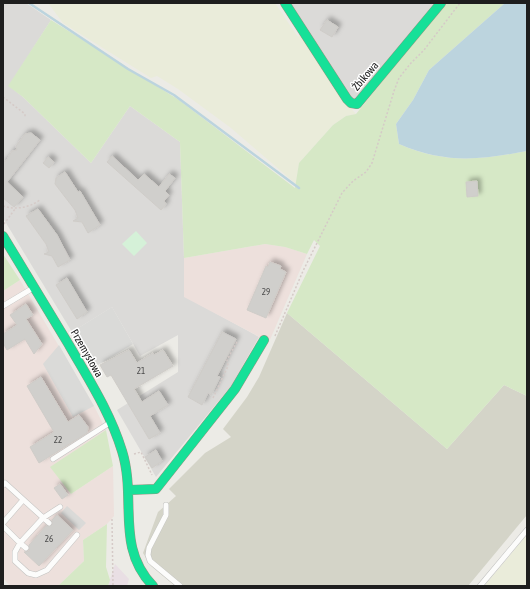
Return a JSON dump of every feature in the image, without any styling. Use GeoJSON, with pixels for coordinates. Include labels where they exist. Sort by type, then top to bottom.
{"type":"FeatureCollection","features":[{"type":"Feature","properties":{"kind":"street","name":"Żbikowa"},"geometry":{"type":"LineString","coordinates":[[285,3],[347,99],[352,104],[357,104],[441,3]]}},
{"type":"Feature","properties":{"kind":"street","name":"Przemysłowa"},"geometry":{"type":"LineString","coordinates":[[3,236],[82,368],[112,422],[122,451],[129,490],[128,528],[130,549],[139,569],[153,586]]}},
{"type":"Feature","properties":{"kind":"street"},"geometry":{"type":"LineString","coordinates":[[129,490],[156,489],[235,389],[264,340]]}},
{"type":"Feature","properties":{"kind":"lane"},"geometry":{"type":"LineString","coordinates":[[3,306],[34,288]]}},
{"type":"Feature","properties":{"kind":"lane"},"geometry":{"type":"LineString","coordinates":[[54,459],[112,422]]}},
{"type":"Feature","properties":{"kind":"lane"},"geometry":{"type":"LineString","coordinates":[[3,486],[5,483],[49,523]]}},
{"type":"Feature","properties":{"kind":"lane"},"geometry":{"type":"LineString","coordinates":[[3,523],[23,500]]}},
{"type":"Feature","properties":{"kind":"lane"},"geometry":{"type":"LineString","coordinates":[[166,505],[166,515],[149,548],[148,555],[150,561],[180,586]]}},
{"type":"Feature","properties":{"kind":"lane"},"geometry":{"type":"LineString","coordinates":[[60,507],[43,518],[20,543],[15,552],[15,561],[28,573],[36,575],[47,570],[77,535]]}},
{"type":"Feature","properties":{"kind":"lane"},"geometry":{"type":"LineString","coordinates":[[3,526],[26,548]]}},
{"type":"Feature","properties":{"kind":"lane"},"geometry":{"type":"LineString","coordinates":[[480,586],[527,530]]}},
{"type":"Feature","properties":{"kind":"path"},"geometry":{"type":"LineString","coordinates":[[274,337],[303,271],[342,193],[353,181],[366,172],[372,163],[399,78],[424,50],[460,3]]}},
{"type":"Feature","properties":{"kind":"path"},"geometry":{"type":"LineString","coordinates":[[3,97],[25,114],[25,118]]}},
{"type":"Feature","properties":{"kind":"path"},"geometry":{"type":"LineString","coordinates":[[3,206],[14,209],[40,200]]}},
{"type":"Feature","properties":{"kind":"path"},"geometry":{"type":"LineString","coordinates":[[4,224],[14,209]]}},
{"type":"Feature","properties":{"kind":"path"},"geometry":{"type":"LineString","coordinates":[[212,399],[228,366],[227,360],[238,340]]}},
{"type":"Feature","properties":{"kind":"path"},"geometry":{"type":"LineString","coordinates":[[131,455],[141,452],[144,462],[156,481]]}},
{"type":"Feature","properties":{"kind":"path"},"geometry":{"type":"LineString","coordinates":[[112,519],[113,586]]}},
{"type":"Feature","properties":{"kind":"shaded area"},"geometry":{"type":"Polygon","coordinates":[[[3,3],[26,3],[51,20],[9,86],[23,97],[91,163],[130,106],[180,142],[184,296],[259,337],[231,386],[156,477],[117,410],[178,372],[178,335],[140,356],[112,307],[72,332],[3,218],[3,3]]]}},
{"type":"Feature","properties":{"kind":"shaded area"},"geometry":{"type":"Polygon","coordinates":[[[289,3],[437,3],[358,98],[351,98],[289,3]]]}},
{"type":"Feature","properties":{"kind":"shaded area"},"geometry":{"type":"Polygon","coordinates":[[[265,244],[285,247],[307,254],[269,342],[184,297],[184,258],[265,244]]]}},
{"type":"Feature","properties":{"kind":"shaded area"},"geometry":{"type":"Polygon","coordinates":[[[20,280],[94,406],[106,430],[51,467],[71,494],[113,466],[114,516],[107,524],[83,540],[84,561],[58,586],[10,586],[3,578],[3,291],[20,280]]]}},
{"type":"Feature","properties":{"kind":"shaded area"},"geometry":{"type":"Polygon","coordinates":[[[112,307],[133,344],[93,368],[72,332],[112,307]]]}},
{"type":"Feature","properties":{"kind":"shaded area"},"geometry":{"type":"Polygon","coordinates":[[[287,313],[447,449],[504,385],[527,396],[527,515],[468,586],[175,586],[151,566],[143,553],[158,512],[176,496],[169,489],[205,453],[231,437],[223,429],[247,397],[259,377],[287,313]]]}},
{"type":"Feature","properties":{"kind":"shaded area"},"geometry":{"type":"Polygon","coordinates":[[[59,345],[94,406],[73,417],[43,364],[59,345]]]}},
{"type":"Feature","properties":{"kind":"shaded area"},"geometry":{"type":"Polygon","coordinates":[[[67,506],[86,523],[79,530],[61,513],[67,506]]]}},
{"type":"Feature","properties":{"kind":"shaded area"},"geometry":{"type":"Polygon","coordinates":[[[115,564],[129,579],[127,586],[108,586],[115,564]]]}},
{"type":"Feature","properties":{"kind":"green space"},"geometry":{"type":"Polygon","coordinates":[[[48,3],[275,3],[298,37],[301,33],[347,104],[356,114],[346,116],[333,125],[299,163],[296,184],[231,128],[178,89],[157,76],[151,78],[63,23],[48,3]]]}},
{"type":"Feature","properties":{"kind":"green space"},"geometry":{"type":"Polygon","coordinates":[[[445,3],[505,3],[429,70],[413,100],[396,124],[399,144],[432,155],[462,158],[493,157],[527,151],[527,396],[504,385],[447,449],[287,313],[320,246],[314,240],[307,254],[285,247],[265,244],[184,258],[180,142],[130,106],[91,163],[23,97],[8,86],[51,20],[179,100],[295,188],[299,163],[333,125],[346,116],[356,114],[445,3]]]}},
{"type":"Feature","properties":{"kind":"green space"},"geometry":{"type":"Polygon","coordinates":[[[136,231],[147,243],[134,256],[122,244],[136,231]]]}},
{"type":"Feature","properties":{"kind":"green space"},"geometry":{"type":"Polygon","coordinates":[[[3,254],[20,280],[3,291],[3,254]]]}},
{"type":"Feature","properties":{"kind":"green space"},"geometry":{"type":"Polygon","coordinates":[[[106,430],[113,466],[71,494],[50,467],[106,430]]]}},
{"type":"Feature","properties":{"kind":"green space"},"geometry":{"type":"Polygon","coordinates":[[[107,524],[106,567],[110,580],[108,586],[58,586],[84,561],[83,540],[107,524]]]}},
{"type":"Feature","properties":{"kind":"green space"},"geometry":{"type":"Polygon","coordinates":[[[527,535],[527,586],[484,586],[527,535]]]}},
{"type":"Feature","properties":{"kind":"water"},"geometry":{"type":"Polygon","coordinates":[[[505,3],[527,3],[527,151],[493,157],[463,158],[432,155],[399,144],[396,124],[413,100],[429,70],[505,3]]]}},
{"type":"Feature","properties":{"kind":"building"},"geometry":{"type":"Polygon","coordinates":[[[327,20],[338,27],[332,37],[320,30],[327,20]]]}},
{"type":"Feature","properties":{"kind":"building"},"geometry":{"type":"Polygon","coordinates":[[[31,133],[40,140],[7,182],[23,197],[14,207],[3,198],[3,161],[6,161],[12,151],[17,150],[16,146],[25,134],[31,133]]]}},
{"type":"Feature","properties":{"kind":"building"},"geometry":{"type":"Polygon","coordinates":[[[112,156],[138,180],[144,174],[159,187],[169,174],[175,178],[165,191],[169,195],[164,201],[166,204],[161,210],[107,162],[112,156]]]}},
{"type":"Feature","properties":{"kind":"building"},"geometry":{"type":"Polygon","coordinates":[[[48,157],[54,162],[49,168],[43,163],[48,157]]]}},
{"type":"Feature","properties":{"kind":"building"},"geometry":{"type":"Polygon","coordinates":[[[65,172],[78,192],[80,191],[100,225],[88,233],[82,222],[73,221],[78,218],[75,210],[55,184],[56,178],[65,172]]]}},
{"type":"Feature","properties":{"kind":"building"},"geometry":{"type":"Polygon","coordinates":[[[477,181],[478,196],[467,197],[466,182],[477,181]]]}},
{"type":"Feature","properties":{"kind":"building"},"geometry":{"type":"Polygon","coordinates":[[[38,209],[57,235],[70,260],[58,267],[52,256],[44,254],[49,252],[46,244],[26,216],[38,209]]]}},
{"type":"Feature","properties":{"kind":"building"},"geometry":{"type":"Polygon","coordinates":[[[270,262],[281,266],[280,269],[286,272],[266,318],[247,310],[266,266],[268,267],[270,262]]]}},
{"type":"Feature","properties":{"kind":"building"},"geometry":{"type":"Polygon","coordinates":[[[67,278],[87,312],[77,319],[56,285],[67,278]]]}},
{"type":"Feature","properties":{"kind":"building"},"geometry":{"type":"Polygon","coordinates":[[[26,304],[33,315],[26,319],[42,344],[34,354],[25,339],[7,350],[3,343],[3,334],[17,325],[10,315],[26,304]]]}},
{"type":"Feature","properties":{"kind":"building"},"geometry":{"type":"Polygon","coordinates":[[[222,332],[236,339],[217,376],[220,377],[211,395],[208,393],[202,405],[188,397],[222,332]]]}},
{"type":"Feature","properties":{"kind":"building"},"geometry":{"type":"Polygon","coordinates":[[[129,350],[137,363],[153,353],[154,355],[163,350],[173,366],[134,389],[142,402],[159,391],[168,405],[150,416],[160,433],[149,439],[111,375],[107,377],[100,365],[129,350]]]}},
{"type":"Feature","properties":{"kind":"building"},"geometry":{"type":"Polygon","coordinates":[[[41,377],[68,422],[79,415],[88,427],[87,433],[39,463],[30,447],[54,432],[27,386],[41,377]]]}},
{"type":"Feature","properties":{"kind":"building"},"geometry":{"type":"Polygon","coordinates":[[[156,450],[162,461],[152,468],[145,457],[156,450]]]}},
{"type":"Feature","properties":{"kind":"building"},"geometry":{"type":"Polygon","coordinates":[[[60,484],[68,495],[62,499],[54,488],[60,484]]]}},
{"type":"Feature","properties":{"kind":"building"},"geometry":{"type":"Polygon","coordinates":[[[57,515],[73,530],[39,566],[24,552],[29,551],[29,545],[46,526],[52,525],[52,520],[57,515]]]}},
{"type":"Feature","properties":{"kind":"waterway"},"geometry":{"type":"LineString","coordinates":[[29,3],[128,69],[174,95],[299,188]]}},
{"type":"Feature","properties":{"kind":"traffic: fast"},"geometry":{"type":"LineString","coordinates":[[285,3],[347,99],[351,103],[357,104],[441,3]]}},
{"type":"Feature","properties":{"kind":"traffic: fast"},"geometry":{"type":"LineString","coordinates":[[3,236],[69,345],[98,396],[111,423],[122,451],[126,469],[130,539],[134,555],[141,571],[153,586]]}},
{"type":"Feature","properties":{"kind":"traffic: fast"},"geometry":{"type":"LineString","coordinates":[[129,490],[156,489],[235,389],[264,340]]}}]}
